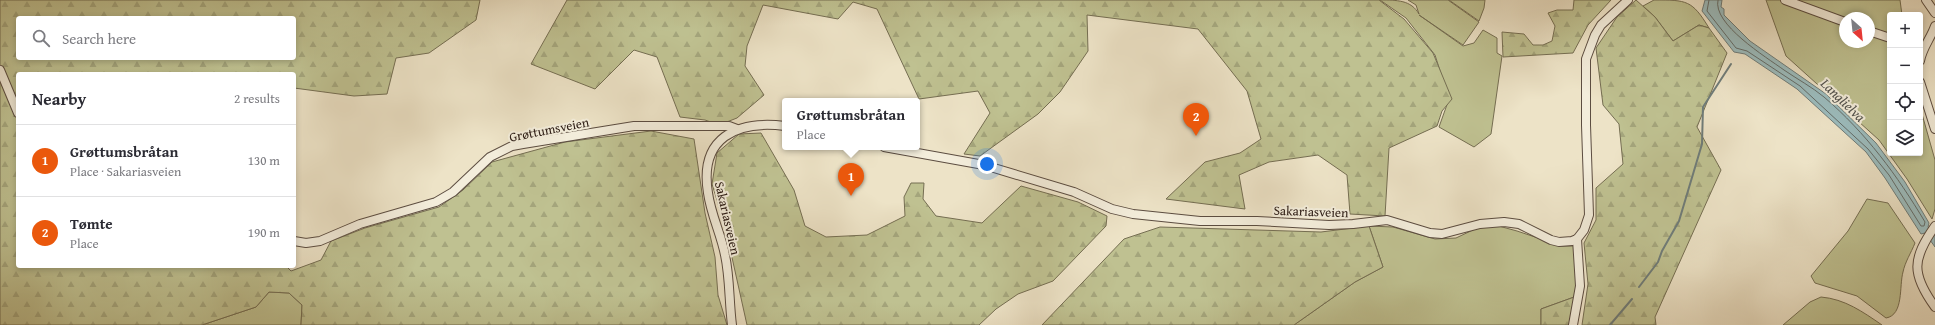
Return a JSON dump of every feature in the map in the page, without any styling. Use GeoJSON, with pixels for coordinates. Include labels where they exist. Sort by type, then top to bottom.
{"type":"FeatureCollection","features":[{"type":"Feature","properties":{"kind":"street"},"geometry":{"type":"LineString","coordinates":[[1573,325],[1580,286],[1578,239],[1587,226],[1590,208],[1586,125],[1586,59],[1602,25],[1628,0]]}},
{"type":"Feature","properties":{"kind":"street"},"geometry":{"type":"LineString","coordinates":[[1785,0],[1839,20]]}},
{"type":"Feature","properties":{"kind":"street"},"geometry":{"type":"LineString","coordinates":[[1926,0],[1935,13]]}},
{"type":"Feature","properties":{"kind":"street"},"geometry":{"type":"LineString","coordinates":[[1923,45],[1932,36],[1935,26]]}},
{"type":"Feature","properties":{"kind":"street"},"geometry":{"type":"LineString","coordinates":[[1875,33],[1887,37]]}},
{"type":"Feature","properties":{"kind":"street"},"geometry":{"type":"LineString","coordinates":[[0,70],[16,108]]}},
{"type":"Feature","properties":{"kind":"street"},"geometry":{"type":"LineString","coordinates":[[1921,84],[1935,129]]}},
{"type":"Feature","properties":{"kind":"street","name":"Sakariasveien"},"geometry":{"type":"LineString","coordinates":[[732,325],[728,271],[721,238],[708,194],[708,163],[714,150],[722,139],[737,129],[759,125],[782,126]]}},
{"type":"Feature","properties":{"kind":"street","name":"Grøttumsveien"},"geometry":{"type":"LineString","coordinates":[[296,241],[306,243],[320,241],[360,224],[436,202],[453,192],[490,157],[512,146],[634,126],[729,126],[737,129]]}},
{"type":"Feature","properties":{"kind":"street","name":"Sakariasveien"},"geometry":{"type":"LineString","coordinates":[[901,150],[984,165],[1074,192],[1112,208],[1133,214],[1200,221],[1257,221],[1329,226],[1387,220],[1430,233],[1442,234],[1480,224],[1504,222],[1519,224],[1555,242],[1566,242],[1578,239]]}},
{"type":"Feature","properties":{"kind":"street"},"geometry":{"type":"LineString","coordinates":[[1934,228],[1919,251],[1917,273],[1925,293],[1935,307]]}},
{"type":"Feature","properties":{"kind":"green space"},"geometry":{"type":"Polygon","coordinates":[[[0,0],[480,0],[476,20],[429,53],[396,58],[387,94],[354,96],[296,88],[296,72],[16,72],[16,268],[288,268],[291,271],[321,260],[331,241],[365,228],[439,207],[463,190],[492,162],[565,142],[651,131],[694,139],[705,213],[715,257],[718,295],[727,325],[301,325],[302,305],[289,293],[269,292],[256,307],[202,325],[0,325],[0,0]]]}},
{"type":"Feature","properties":{"kind":"green space"},"geometry":{"type":"Polygon","coordinates":[[[567,0],[1379,0],[1404,19],[1433,53],[1452,99],[1442,111],[1437,126],[1389,148],[1385,216],[1350,214],[1347,175],[1318,155],[1269,162],[1239,175],[1245,209],[1166,199],[1205,162],[1240,153],[1261,139],[1247,91],[1198,29],[1087,15],[1088,51],[1060,92],[1038,114],[980,156],[964,154],[990,113],[978,91],[919,98],[877,9],[853,2],[838,19],[763,5],[747,46],[745,66],[764,95],[737,118],[719,125],[705,120],[680,117],[657,57],[634,50],[595,89],[531,64],[567,0]]]}},
{"type":"Feature","properties":{"kind":"green space"},"geometry":{"type":"Polygon","coordinates":[[[1380,0],[1408,3],[1416,9],[1419,14],[1416,5],[1408,0],[1448,0],[1479,22],[1463,45],[1419,15],[1463,46],[1474,43],[1483,30],[1497,38],[1497,53],[1502,56],[1491,134],[1474,147],[1439,127],[1449,99],[1435,55],[1406,18],[1380,0]]]}},
{"type":"Feature","properties":{"kind":"green space"},"geometry":{"type":"Polygon","coordinates":[[[1449,0],[1485,0],[1484,8],[1479,21],[1449,0]]]}},
{"type":"Feature","properties":{"kind":"green space"},"geometry":{"type":"Polygon","coordinates":[[[1574,0],[1611,0],[1588,25],[1573,53],[1503,57],[1502,32],[1524,34],[1533,45],[1543,45],[1552,41],[1555,26],[1548,13],[1557,10],[1573,10],[1574,0]]]}},
{"type":"Feature","properties":{"kind":"green space"},"geometry":{"type":"Polygon","coordinates":[[[1636,0],[1655,17],[1673,41],[1699,25],[1709,28],[1727,53],[1697,127],[1721,170],[1655,317],[1656,325],[1582,325],[1588,284],[1584,243],[1596,220],[1596,188],[1623,164],[1619,124],[1603,105],[1596,48],[1617,17],[1636,0]]]}},
{"type":"Feature","properties":{"kind":"green space"},"geometry":{"type":"Polygon","coordinates":[[[1654,0],[1674,0],[1688,4],[1698,12],[1709,28],[1699,25],[1673,41],[1655,17],[1643,6],[1654,0]]]}},
{"type":"Feature","properties":{"kind":"green space"},"geometry":{"type":"Polygon","coordinates":[[[1766,0],[1900,0],[1902,12],[1887,12],[1887,151],[1879,140],[1786,56],[1766,0]]]}},
{"type":"Feature","properties":{"kind":"green space"},"geometry":{"type":"Polygon","coordinates":[[[1923,118],[1935,160],[1935,209],[1932,219],[1890,156],[1923,156],[1923,118]]]}},
{"type":"Feature","properties":{"kind":"green space"},"geometry":{"type":"Polygon","coordinates":[[[761,133],[794,190],[805,226],[826,237],[867,235],[905,216],[904,197],[911,183],[924,183],[923,199],[936,216],[982,223],[1021,186],[1078,202],[1107,216],[1106,226],[1053,281],[1018,294],[996,309],[979,325],[747,325],[725,226],[712,184],[717,153],[739,134],[761,133]]]}},
{"type":"Feature","properties":{"kind":"green space"},"geometry":{"type":"Polygon","coordinates":[[[1867,199],[1888,203],[1915,243],[1904,268],[1900,299],[1896,312],[1892,316],[1886,318],[1857,296],[1815,283],[1811,276],[1848,231],[1867,199]]]}},
{"type":"Feature","properties":{"kind":"green space"},"geometry":{"type":"Polygon","coordinates":[[[1495,225],[1562,246],[1574,246],[1577,296],[1541,309],[1541,325],[1294,325],[1355,282],[1383,267],[1369,226],[1393,227],[1435,239],[1456,238],[1475,229],[1495,225]]]}},
{"type":"Feature","properties":{"kind":"green space"},"geometry":{"type":"Polygon","coordinates":[[[1369,226],[1383,267],[1355,282],[1294,325],[1042,325],[1124,239],[1160,227],[1321,232],[1369,226]]]}},
{"type":"Feature","properties":{"kind":"green space"},"geometry":{"type":"Polygon","coordinates":[[[269,292],[289,293],[302,305],[301,325],[202,325],[256,307],[269,292]]]}},
{"type":"Feature","properties":{"kind":"green space"},"geometry":{"type":"Polygon","coordinates":[[[1577,296],[1571,325],[1541,325],[1541,309],[1577,296]]]}},
{"type":"Feature","properties":{"kind":"green space"},"geometry":{"type":"Polygon","coordinates":[[[1821,297],[1846,303],[1882,325],[1783,325],[1810,302],[1821,297]]]}},
{"type":"Feature","properties":{"kind":"water"},"geometry":{"type":"Polygon","coordinates":[[[1705,0],[1722,0],[1721,7],[1724,9],[1724,15],[1750,41],[1826,94],[1876,143],[1905,182],[1929,223],[1928,227],[1935,236],[1935,247],[1925,233],[1921,234],[1885,178],[1866,152],[1797,89],[1745,54],[1734,52],[1702,11],[1705,0]]]}},
{"type":"Feature","properties":{"kind":"waterway"},"geometry":{"type":"LineString","coordinates":[[1639,287],[1658,262],[1662,251],[1679,221],[1702,144],[1703,107],[1731,64]]}},
{"type":"Feature","properties":{"kind":"waterway"},"geometry":{"type":"LineString","coordinates":[[1610,325],[1632,299]]}},
{"type":"Feature","properties":{"kind":"place","name":"Tømte"},"geometry":{"type":"Point","coordinates":[1196,136]}},
{"type":"Feature","properties":{"kind":"place","name":"Grøttumsbråtan"},"geometry":{"type":"Point","coordinates":[851,196]}},
{"type":"Feature","properties":{"kind":"water label","name":"Langlielva"},"geometry":{"type":"Point","coordinates":[1843,100]}}]}
